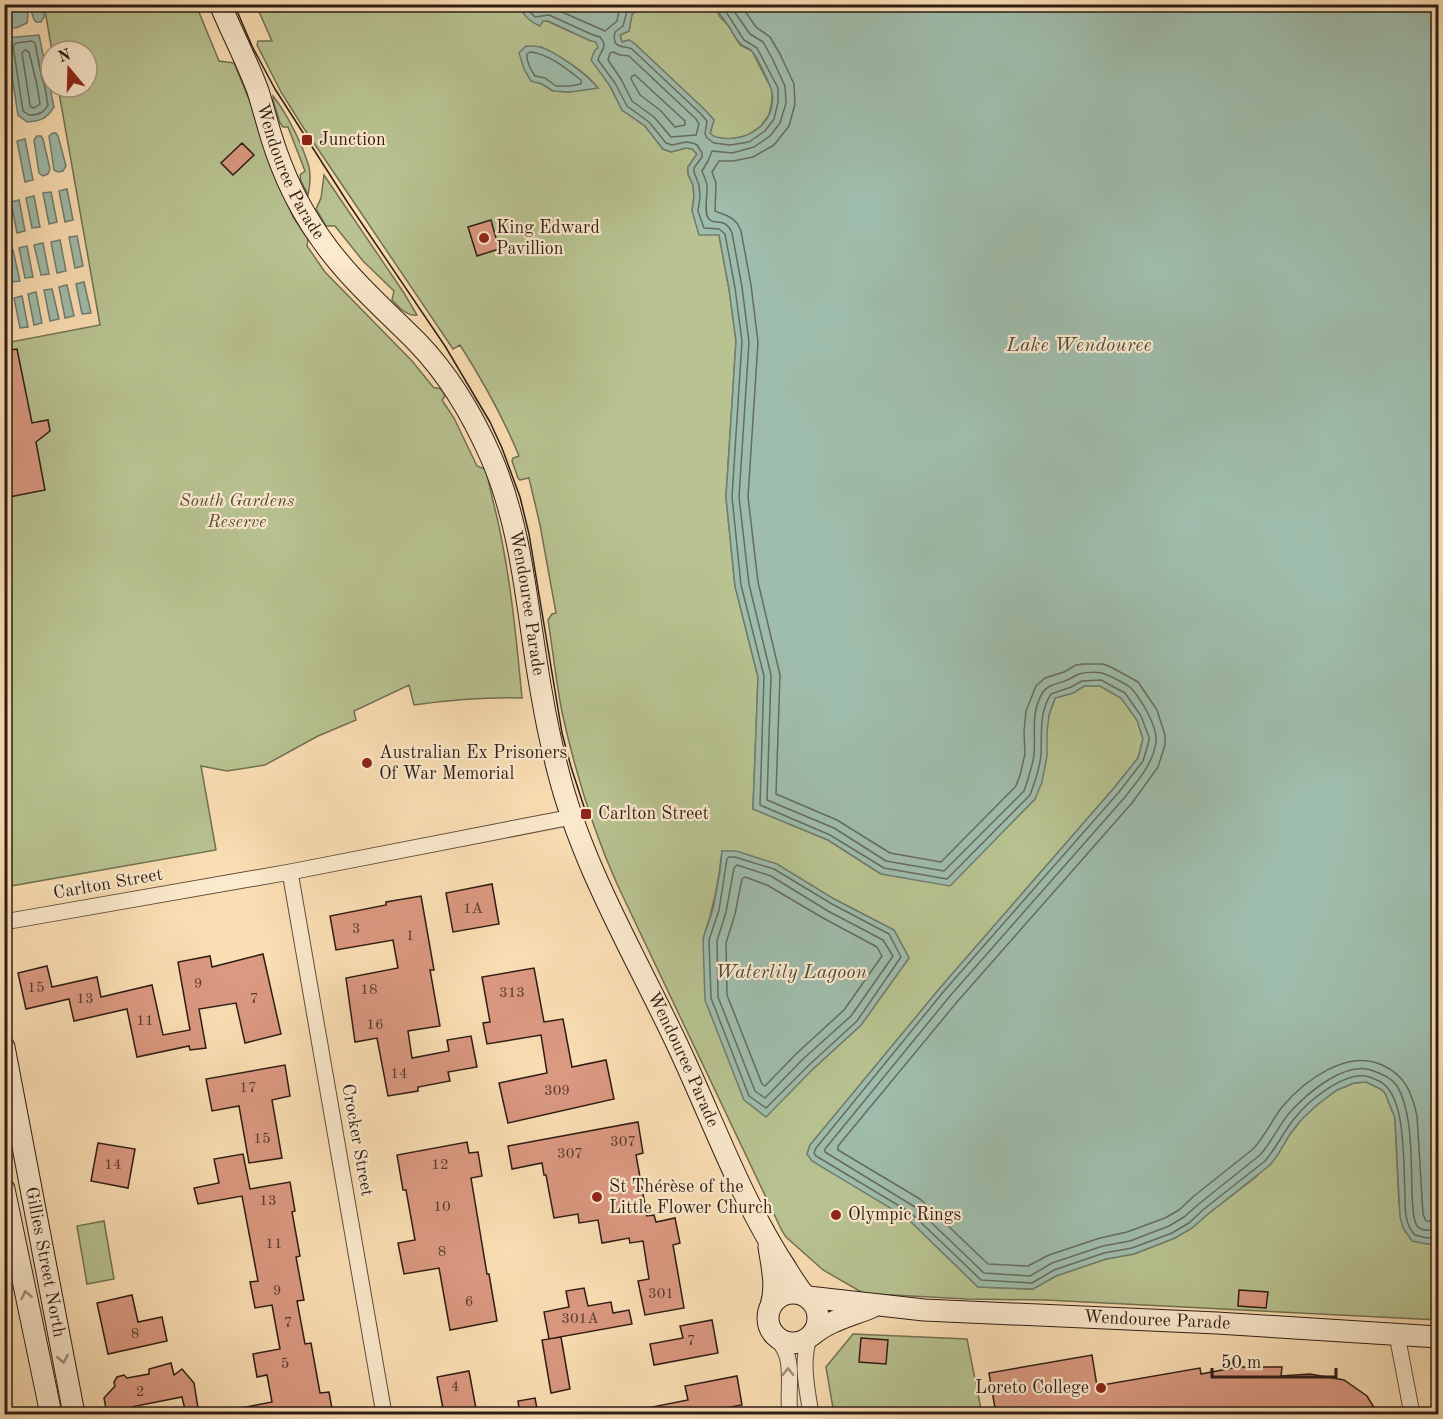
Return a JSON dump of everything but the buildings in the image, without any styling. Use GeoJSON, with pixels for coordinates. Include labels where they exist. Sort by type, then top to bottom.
{"type":"FeatureCollection","features":[{"type":"Feature","properties":{"kind":"street","name":"Wendouree Parade"},"geometry":{"type":"LineString","coordinates":[[220,4],[255,85],[286,178],[308,221],[348,274],[429,357],[468,411],[491,457],[503,486],[514,527],[523,570],[542,695],[558,772],[586,856],[678,1046],[742,1187],[768,1240],[795,1284],[806,1296],[924,1310],[1217,1323],[1438,1337]]}},
{"type":"Feature","properties":{"kind":"street","name":"Carlton Street"},"geometry":{"type":"LineString","coordinates":[[4,922],[290,872],[572,817]]}},
{"type":"Feature","properties":{"kind":"street","name":"Crocker Street"},"geometry":{"type":"LineString","coordinates":[[290,872],[384,1414]]}},
{"type":"Feature","properties":{"kind":"street","name":"Gillies Street North"},"geometry":{"type":"LineString","coordinates":[[4,1047],[7,1075],[74,1414]]}},
{"type":"Feature","properties":{"kind":"street","name":"Gillies Street North"},"geometry":{"type":"LineString","coordinates":[[4,1189],[51,1414]]}},
{"type":"Feature","properties":{"kind":"street","name":"Wendouree Parade"},"geometry":{"type":"LineString","coordinates":[[768,1240],[774,1284],[771,1306]]}},
{"type":"Feature","properties":{"kind":"street"},"geometry":{"type":"LineString","coordinates":[[790,1414],[788,1358],[768,1320],[771,1306],[775,1301],[792,1293],[806,1296],[816,1307],[819,1319],[805,1351],[806,1385],[811,1414]]}},
{"type":"Feature","properties":{"kind":"street","name":"Wendouree Parade"},"geometry":{"type":"LineString","coordinates":[[810,1337],[830,1323],[876,1306]]}},
{"type":"Feature","properties":{"kind":"street"},"geometry":{"type":"LineString","coordinates":[[773,1333],[783,1342],[790,1343],[810,1337]]}},
{"type":"Feature","properties":{"kind":"street"},"geometry":{"type":"LineString","coordinates":[[1397,1335],[1412,1414]]}},
{"type":"Feature","properties":{"kind":"green space","name":"South Gardens Reserve"},"geometry":{"type":"Polygon","coordinates":[[[44,5],[196,5],[219,61],[234,63],[255,114],[270,165],[293,217],[308,239],[307,246],[325,272],[412,361],[434,388],[442,391],[445,396],[442,400],[454,418],[477,466],[485,469],[509,579],[522,698],[468,699],[414,705],[409,685],[354,711],[356,720],[318,736],[265,765],[227,771],[201,766],[216,850],[5,887],[5,343],[100,325],[60,99],[99,99],[99,39],[50,39],[44,5]]]}},
{"type":"Feature","properties":{"kind":"green space"},"geometry":{"type":"Polygon","coordinates":[[[256,5],[519,5],[524,14],[596,41],[610,86],[622,110],[645,126],[663,149],[671,152],[686,148],[692,149],[697,154],[688,167],[688,174],[693,185],[692,211],[719,235],[736,341],[726,497],[735,586],[758,677],[753,809],[828,840],[881,874],[1004,830],[1035,799],[1049,715],[1055,698],[1073,693],[1084,686],[1100,686],[1121,698],[1137,720],[1143,739],[1138,758],[940,988],[810,1145],[807,1154],[907,1218],[978,1287],[1033,1289],[1056,1276],[1106,1259],[1134,1254],[1175,1238],[1192,1228],[1257,1176],[1301,1120],[1318,1104],[1337,1090],[1354,1083],[1366,1082],[1385,1093],[1395,1118],[1399,1204],[1427,1244],[1438,1243],[1438,1320],[863,1293],[823,1270],[786,1237],[617,884],[592,821],[562,712],[548,620],[552,614],[556,613],[529,478],[520,480],[518,478],[512,461],[513,458],[519,456],[513,442],[492,399],[460,345],[453,349],[281,92],[257,45],[258,41],[272,41],[256,5]],[[541,47],[542,84],[553,91],[570,92],[598,88],[579,70],[541,47]],[[722,851],[715,895],[703,939],[813,1069],[861,1025],[909,958],[894,930],[834,899],[722,851]]]}},
{"type":"Feature","properties":{"kind":"green space"},"geometry":{"type":"Polygon","coordinates":[[[667,5],[714,5],[740,45],[752,51],[772,90],[769,115],[761,126],[746,136],[730,139],[715,138],[710,133],[714,120],[705,110],[635,44],[629,40],[622,42],[620,35],[629,31],[632,14],[642,8],[667,5]]]}},
{"type":"Feature","properties":{"kind":"green space"},"geometry":{"type":"Polygon","coordinates":[[[273,96],[289,120],[309,167],[308,195],[300,175],[305,171],[288,127],[283,127],[280,123],[273,96]]]}},
{"type":"Feature","properties":{"kind":"green space"},"geometry":{"type":"Polygon","coordinates":[[[324,175],[417,315],[407,313],[397,306],[392,300],[394,291],[363,261],[335,226],[326,226],[316,209],[321,198],[324,175]]]}},
{"type":"Feature","properties":{"kind":"green space"},"geometry":{"type":"Polygon","coordinates":[[[104,1221],[114,1279],[87,1284],[77,1226],[104,1221]]]}},
{"type":"Feature","properties":{"kind":"green space"},"geometry":{"type":"Polygon","coordinates":[[[853,1334],[967,1339],[982,1414],[834,1414],[826,1367],[853,1334]]]}},
{"type":"Feature","properties":{"kind":"water"},"geometry":{"type":"Polygon","coordinates":[[[22,4],[28,14],[27,23],[16,28],[7,27],[5,7],[22,4]]]}},
{"type":"Feature","properties":{"kind":"water"},"geometry":{"type":"Polygon","coordinates":[[[28,5],[43,5],[44,17],[41,22],[34,20],[28,5]]]}},
{"type":"Feature","properties":{"kind":"water","name":"Lake Wendouree"},"geometry":{"type":"Polygon","coordinates":[[[519,5],[667,5],[642,9],[632,14],[629,31],[620,35],[622,42],[629,40],[635,44],[705,110],[714,120],[710,133],[712,135],[732,138],[742,137],[759,128],[770,112],[772,92],[753,53],[739,41],[714,5],[1438,5],[1438,1243],[1427,1244],[1412,1241],[1403,1228],[1400,1217],[1395,1118],[1385,1093],[1366,1082],[1354,1083],[1337,1090],[1318,1104],[1301,1120],[1270,1165],[1192,1228],[1175,1238],[1134,1254],[1106,1259],[1056,1276],[1033,1289],[978,1287],[907,1218],[812,1161],[807,1154],[810,1145],[940,988],[1114,788],[1138,758],[1143,739],[1137,720],[1121,698],[1100,686],[1084,686],[1073,693],[1055,698],[1049,715],[1047,756],[1042,782],[1035,799],[950,886],[881,874],[828,840],[753,809],[758,677],[735,586],[726,497],[736,341],[719,235],[699,235],[692,211],[693,185],[688,174],[688,167],[697,154],[692,149],[686,148],[671,152],[663,149],[645,126],[622,110],[610,86],[591,60],[598,48],[596,42],[548,21],[543,21],[540,26],[527,18],[519,5]]]}},
{"type":"Feature","properties":{"kind":"water"},"geometry":{"type":"Polygon","coordinates":[[[39,35],[39,99],[52,99],[54,107],[43,119],[27,122],[18,115],[6,38],[39,35]]]}},
{"type":"Feature","properties":{"kind":"water"},"geometry":{"type":"Polygon","coordinates":[[[526,46],[540,47],[555,54],[598,88],[570,92],[553,91],[542,84],[531,81],[519,53],[526,46]]]}},
{"type":"Feature","properties":{"kind":"water"},"geometry":{"type":"Polygon","coordinates":[[[53,133],[58,136],[66,166],[63,171],[58,172],[54,170],[49,136],[53,133]]]}},
{"type":"Feature","properties":{"kind":"water"},"geometry":{"type":"Polygon","coordinates":[[[37,136],[43,139],[50,169],[48,174],[43,176],[39,173],[34,140],[37,136]]]}},
{"type":"Feature","properties":{"kind":"water"},"geometry":{"type":"Polygon","coordinates":[[[25,139],[33,180],[25,182],[17,141],[25,139]]]}},
{"type":"Feature","properties":{"kind":"water"},"geometry":{"type":"Polygon","coordinates":[[[67,189],[73,220],[65,222],[59,191],[67,189]]]}},
{"type":"Feature","properties":{"kind":"water"},"geometry":{"type":"Polygon","coordinates":[[[51,192],[57,222],[49,224],[43,193],[51,192]]]}},
{"type":"Feature","properties":{"kind":"water"},"geometry":{"type":"Polygon","coordinates":[[[34,196],[40,227],[32,228],[26,198],[34,196]]]}},
{"type":"Feature","properties":{"kind":"water"},"geometry":{"type":"Polygon","coordinates":[[[19,200],[25,231],[17,233],[11,202],[19,200]]]}},
{"type":"Feature","properties":{"kind":"water"},"geometry":{"type":"Polygon","coordinates":[[[77,236],[83,266],[75,268],[69,237],[77,236]]]}},
{"type":"Feature","properties":{"kind":"water"},"geometry":{"type":"Polygon","coordinates":[[[60,240],[66,271],[57,273],[51,242],[60,240]]]}},
{"type":"Feature","properties":{"kind":"water"},"geometry":{"type":"Polygon","coordinates":[[[43,243],[49,274],[41,275],[34,245],[43,243]]]}},
{"type":"Feature","properties":{"kind":"water"},"geometry":{"type":"Polygon","coordinates":[[[27,246],[33,277],[25,278],[19,248],[27,246]]]}},
{"type":"Feature","properties":{"kind":"water"},"geometry":{"type":"Polygon","coordinates":[[[13,250],[20,281],[11,282],[5,252],[13,250]]]}},
{"type":"Feature","properties":{"kind":"water"},"geometry":{"type":"Polygon","coordinates":[[[84,282],[91,313],[82,314],[76,284],[84,282]]]}},
{"type":"Feature","properties":{"kind":"water"},"geometry":{"type":"Polygon","coordinates":[[[67,285],[74,316],[65,318],[59,287],[67,285]]]}},
{"type":"Feature","properties":{"kind":"water"},"geometry":{"type":"Polygon","coordinates":[[[52,289],[59,319],[50,321],[44,290],[52,289]]]}},
{"type":"Feature","properties":{"kind":"water"},"geometry":{"type":"Polygon","coordinates":[[[36,292],[42,323],[34,325],[28,294],[36,292]]]}},
{"type":"Feature","properties":{"kind":"water"},"geometry":{"type":"Polygon","coordinates":[[[22,296],[28,327],[20,328],[14,298],[22,296]]]}},
{"type":"Feature","properties":{"kind":"water","name":"Waterlily Lagoon"},"geometry":{"type":"Polygon","coordinates":[[[722,851],[736,851],[777,864],[834,899],[894,930],[909,958],[861,1025],[766,1117],[744,1100],[705,1000],[703,939],[713,909],[722,851]]]}},
{"type":"Feature","properties":{"kind":"tram line"},"geometry":{"type":"LineString","coordinates":[[234,4],[252,46],[275,89],[348,203],[445,346],[490,422],[502,448],[520,497],[529,534],[562,733],[588,819]]}},
{"type":"Feature","properties":{"kind":"place","name":"Junction"},"geometry":{"type":"Point","coordinates":[307,140]}},
{"type":"Feature","properties":{"kind":"place","name":"King Edward Pavillion"},"geometry":{"type":"Point","coordinates":[484,238]}},
{"type":"Feature","properties":{"kind":"place","name":"Australian Ex Prisoners Of War Memorial"},"geometry":{"type":"Point","coordinates":[367,763]}},
{"type":"Feature","properties":{"kind":"place","name":"Carlton Street"},"geometry":{"type":"Point","coordinates":[586,814]}},
{"type":"Feature","properties":{"kind":"place","name":"St Thérèse of the Little Flower Church"},"geometry":{"type":"Point","coordinates":[597,1197]}},
{"type":"Feature","properties":{"kind":"place","name":"Olympic Rings"},"geometry":{"type":"Point","coordinates":[836,1215]}},
{"type":"Feature","properties":{"kind":"place","name":"Loreto College"},"geometry":{"type":"Point","coordinates":[1101,1388]}}]}
